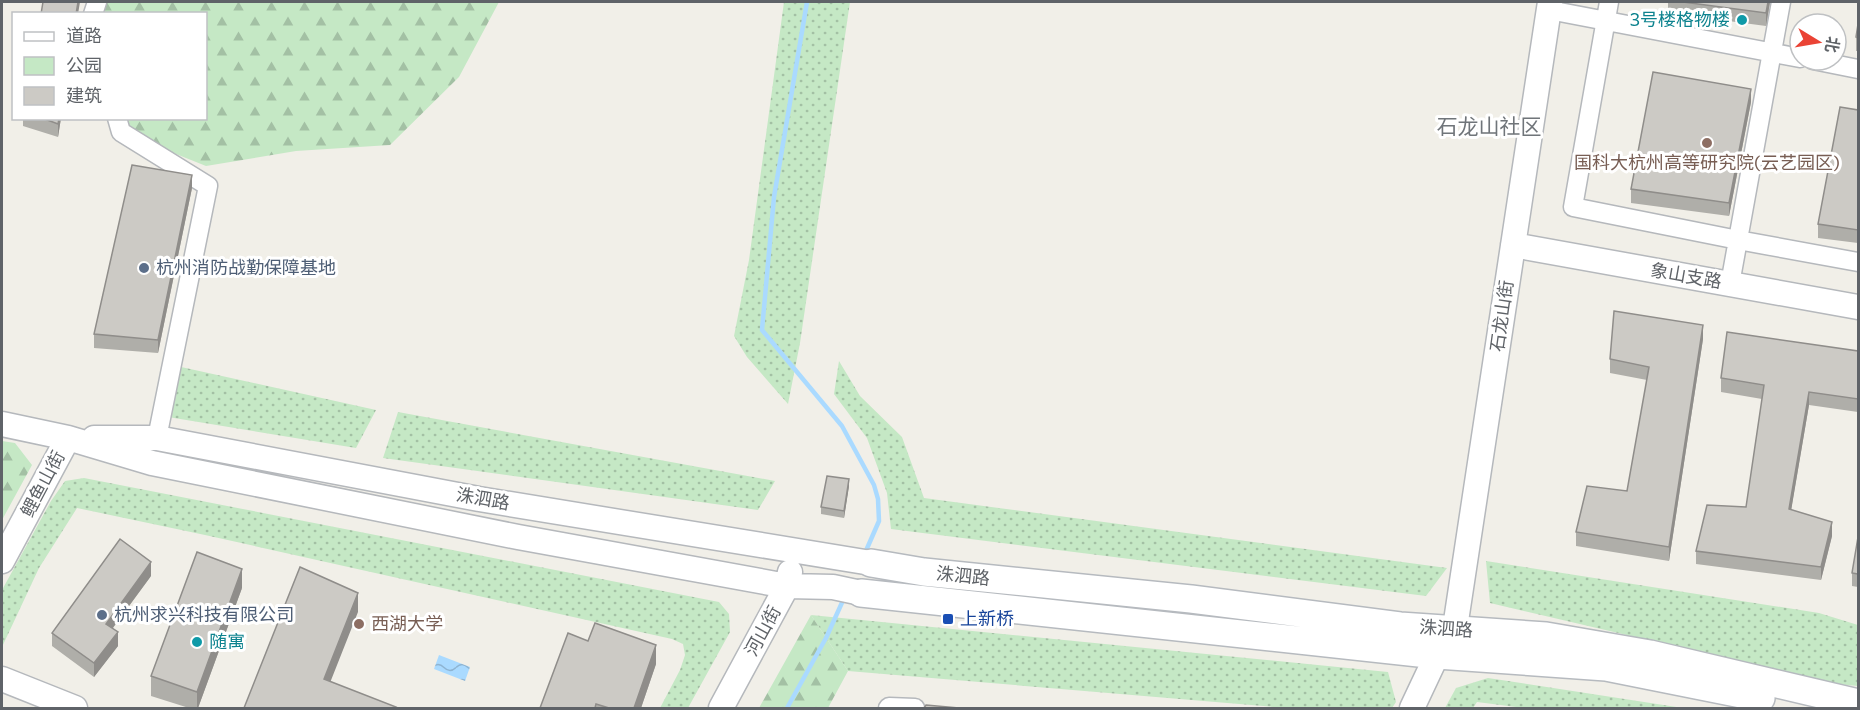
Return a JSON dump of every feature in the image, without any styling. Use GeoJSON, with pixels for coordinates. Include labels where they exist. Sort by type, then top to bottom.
{"type":"FeatureCollection","features":[{"type":"Feature","properties":{"kind":"main road","name":"洙泗路"},"geometry":{"type":"LineString","coordinates":[[854,560],[924,572],[1191,600],[1400,626],[1546,636],[1650,654],[1858,703]]}},
{"type":"Feature","properties":{"kind":"main road","name":"洙泗路"},"geometry":{"type":"LineString","coordinates":[[861,592],[1437,655],[1606,667],[1815,708]]}},
{"type":"Feature","properties":{"kind":"street"},"geometry":{"type":"LineString","coordinates":[[1610,2],[1574,207],[1858,262]]}},
{"type":"Feature","properties":{"kind":"street"},"geometry":{"type":"LineString","coordinates":[[1730,284],[1781,2]]}},
{"type":"Feature","properties":{"kind":"street"},"geometry":{"type":"LineString","coordinates":[[1549,6],[1606,21],[1788,55]]}},
{"type":"Feature","properties":{"kind":"street","name":"石龙山街"},"geometry":{"type":"LineString","coordinates":[[1437,655],[1456,621],[1549,6]]}},
{"type":"Feature","properties":{"kind":"street"},"geometry":{"type":"LineString","coordinates":[[118,120],[121,132],[208,186],[158,438]]}},
{"type":"Feature","properties":{"kind":"street","name":"象山支路"},"geometry":{"type":"LineString","coordinates":[[1513,245],[1858,307]]}},
{"type":"Feature","properties":{"kind":"street","name":"洙泗路"},"geometry":{"type":"LineString","coordinates":[[2,424],[68,438],[164,465],[518,537],[788,586],[833,587],[861,592]]}},
{"type":"Feature","properties":{"kind":"street","name":"洙泗路"},"geometry":{"type":"LineString","coordinates":[[68,438],[158,438],[479,499],[854,560]]}},
{"type":"Feature","properties":{"kind":"street","name":"鲤鱼山街"},"geometry":{"type":"LineString","coordinates":[[2,561],[68,438]]}},
{"type":"Feature","properties":{"kind":"street","name":"河山街"},"geometry":{"type":"LineString","coordinates":[[721,708],[788,586],[794,550]]}},
{"type":"Feature","properties":{"kind":"street"},"geometry":{"type":"LineString","coordinates":[[1412,708],[1437,655]]}},
{"type":"Feature","properties":{"kind":"street"},"geometry":{"type":"LineString","coordinates":[[2,679],[75,708]]}},
{"type":"Feature","properties":{"kind":"street"},"geometry":{"type":"LineString","coordinates":[[888,708],[915,708]]}},
{"type":"Feature","properties":{"kind":"green space"},"geometry":{"type":"Polygon","coordinates":[[[88,2],[499,2],[459,77],[390,145],[296,151],[206,166],[121,132],[115,120],[207,120],[207,12],[85,12],[88,2]]]}},
{"type":"Feature","properties":{"kind":"green space"},"geometry":{"type":"Polygon","coordinates":[[[784,2],[850,2],[800,343],[788,404],[747,357],[734,336],[749,260],[784,2]]]}},
{"type":"Feature","properties":{"kind":"green space"},"geometry":{"type":"Polygon","coordinates":[[[839,361],[860,396],[902,437],[924,498],[1447,568],[1426,596],[891,529],[887,493],[867,438],[834,394],[839,361]]]}},
{"type":"Feature","properties":{"kind":"green space"},"geometry":{"type":"Polygon","coordinates":[[[172,365],[376,410],[356,448],[162,416],[172,365]]]}},
{"type":"Feature","properties":{"kind":"green space"},"geometry":{"type":"Polygon","coordinates":[[[398,412],[775,481],[758,510],[383,458],[398,412]]]}},
{"type":"Feature","properties":{"kind":"green space"},"geometry":{"type":"Polygon","coordinates":[[[2,441],[15,443],[32,465],[2,520],[2,441]]]}},
{"type":"Feature","properties":{"kind":"green space"},"geometry":{"type":"Polygon","coordinates":[[[84,478],[719,602],[729,614],[730,632],[688,708],[660,708],[680,670],[685,655],[683,644],[672,639],[77,508],[39,568],[2,647],[2,590],[51,501],[65,481],[84,478]]]}},
{"type":"Feature","properties":{"kind":"green space"},"geometry":{"type":"Polygon","coordinates":[[[1486,561],[1819,613],[1858,625],[1858,686],[1837,684],[1490,603],[1486,561]]]}},
{"type":"Feature","properties":{"kind":"green space"},"geometry":{"type":"Polygon","coordinates":[[[811,615],[1388,672],[1396,702],[1392,708],[1286,708],[848,671],[811,615]]]}},
{"type":"Feature","properties":{"kind":"green space"},"geometry":{"type":"Polygon","coordinates":[[[811,615],[848,671],[828,708],[759,708],[811,615]]]}},
{"type":"Feature","properties":{"kind":"green space"},"geometry":{"type":"Polygon","coordinates":[[[1488,678],[1683,708],[1524,708],[1477,702],[1473,708],[1445,708],[1456,688],[1488,678]]]}},
{"type":"Feature","properties":{"kind":"water"},"geometry":{"type":"Polygon","coordinates":[[[439,655],[470,667],[465,681],[434,669],[439,655]]]}},
{"type":"Feature","properties":{"kind":"building"},"geometry":{"type":"Polygon","coordinates":[[[43,2],[78,2],[76,12],[41,12],[43,2]]]}},
{"type":"Feature","properties":{"kind":"building"},"geometry":{"type":"Polygon","coordinates":[[[1683,2],[1768,2],[1766,13],[1683,2]]]}},
{"type":"Feature","properties":{"kind":"building"},"geometry":{"type":"Polygon","coordinates":[[[1653,72],[1751,89],[1729,203],[1631,189],[1653,72]]]}},
{"type":"Feature","properties":{"kind":"building"},"geometry":{"type":"Polygon","coordinates":[[[1840,107],[1858,110],[1858,230],[1818,224],[1840,107]]]}},
{"type":"Feature","properties":{"kind":"building"},"geometry":{"type":"Polygon","coordinates":[[[47,120],[59,120],[58,124],[47,120]]]}},
{"type":"Feature","properties":{"kind":"building","name":"杭州消防战勤保障基地"},"geometry":{"type":"Polygon","coordinates":[[[132,165],[192,175],[158,340],[94,334],[132,165]]]}},
{"type":"Feature","properties":{"kind":"building"},"geometry":{"type":"Polygon","coordinates":[[[1614,311],[1703,325],[1669,547],[1576,532],[1587,486],[1627,491],[1649,367],[1610,359],[1614,311]]]}},
{"type":"Feature","properties":{"kind":"building"},"geometry":{"type":"Polygon","coordinates":[[[1727,332],[1858,351],[1858,399],[1809,392],[1789,509],[1832,522],[1821,567],[1696,551],[1707,505],[1746,507],[1764,385],[1721,378],[1727,332]]]}},
{"type":"Feature","properties":{"kind":"building"},"geometry":{"type":"Polygon","coordinates":[[[827,476],[849,479],[844,511],[821,507],[827,476]]]}},
{"type":"Feature","properties":{"kind":"building"},"geometry":{"type":"Polygon","coordinates":[[[1858,537],[1858,574],[1852,573],[1858,537]]]}},
{"type":"Feature","properties":{"kind":"building"},"geometry":{"type":"Polygon","coordinates":[[[120,539],[151,562],[106,624],[118,632],[94,663],[52,633],[120,539]]]}},
{"type":"Feature","properties":{"kind":"building","name":"随寓"},"geometry":{"type":"Polygon","coordinates":[[[197,552],[242,569],[197,692],[151,676],[197,552]]]}},
{"type":"Feature","properties":{"kind":"building"},"geometry":{"type":"Polygon","coordinates":[[[300,567],[358,593],[324,679],[395,708],[244,708],[300,567]]]}},
{"type":"Feature","properties":{"kind":"building"},"geometry":{"type":"Polygon","coordinates":[[[595,623],[656,645],[634,708],[609,708],[596,704],[595,708],[540,708],[568,633],[588,641],[595,623]]]}},
{"type":"Feature","properties":{"kind":"building"},"geometry":{"type":"Polygon","coordinates":[[[926,705],[959,708],[924,708],[926,705]]]}},
{"type":"Feature","properties":{"kind":"waterway"},"geometry":{"type":"LineString","coordinates":[[807,2],[774,197],[762,330],[842,426],[874,485],[878,499],[879,521],[865,553]]}},
{"type":"Feature","properties":{"kind":"waterway"},"geometry":{"type":"LineString","coordinates":[[787,708],[826,638],[845,596]]}},
{"type":"Feature","properties":{"kind":"place","name":"3号楼格物楼"},"geometry":{"type":"Point","coordinates":[1742,20]}},
{"type":"Feature","properties":{"kind":"place","name":"国科大杭州高等研究院(云艺园区)"},"geometry":{"type":"Point","coordinates":[1707,143]}},
{"type":"Feature","properties":{"kind":"place","name":"杭州消防战勤保障基地"},"geometry":{"type":"Point","coordinates":[144,268]}},
{"type":"Feature","properties":{"kind":"place","name":"杭州求兴科技有限公司"},"geometry":{"type":"Point","coordinates":[102,615]}},
{"type":"Feature","properties":{"kind":"place","name":"上新桥"},"geometry":{"type":"Point","coordinates":[948,619]}},
{"type":"Feature","properties":{"kind":"place","name":"西湖大学"},"geometry":{"type":"Point","coordinates":[359,624]}},
{"type":"Feature","properties":{"kind":"place","name":"随寓"},"geometry":{"type":"Point","coordinates":[197,642]}},
{"type":"Feature","properties":{"kind":"district","name":"石龙山社区"},"geometry":{"type":"Point","coordinates":[1489,127]}}]}
